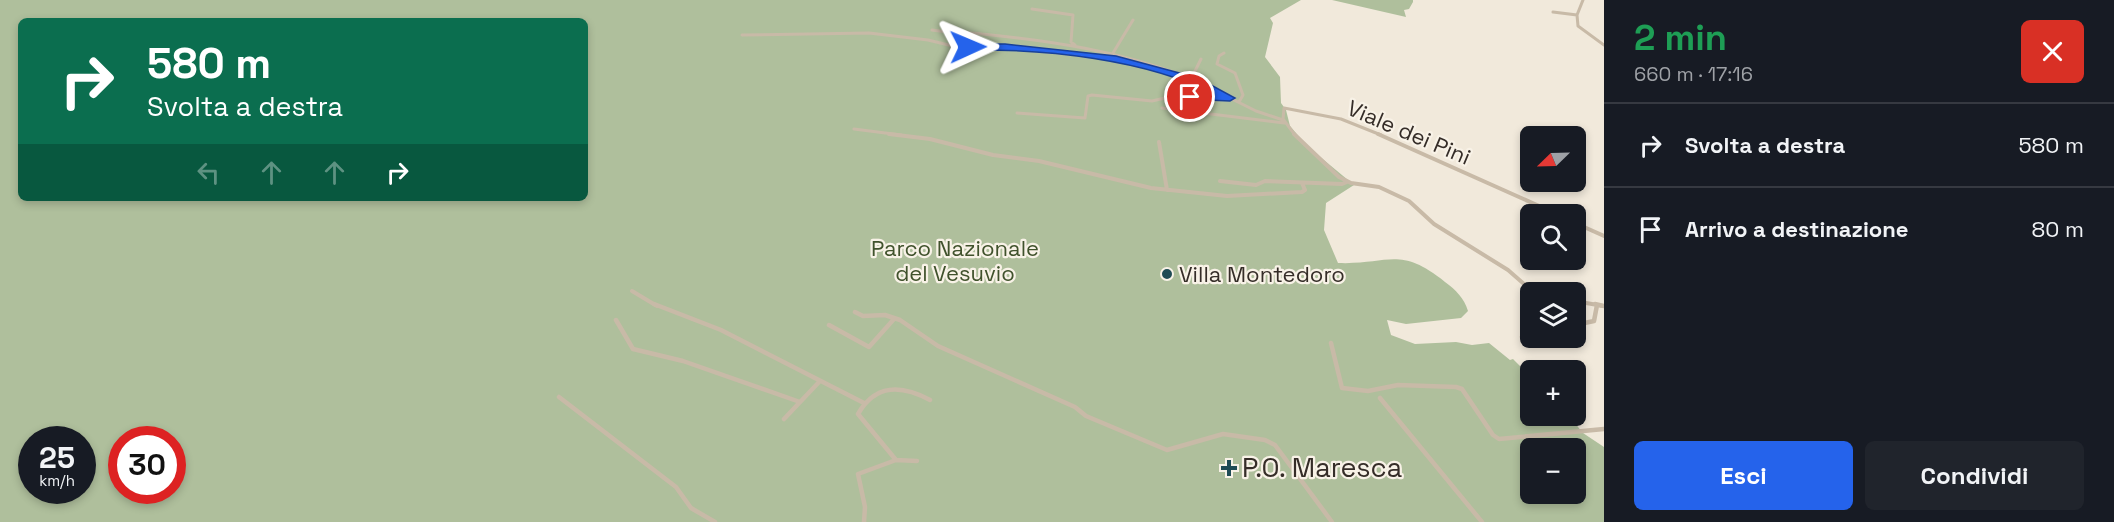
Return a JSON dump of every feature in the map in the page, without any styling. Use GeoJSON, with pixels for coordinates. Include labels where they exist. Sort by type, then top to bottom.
{"type":"FeatureCollection","features":[{"type":"Feature","properties":{"kind":"street"},"geometry":{"type":"LineString","coordinates":[[1583,0],[1577,15],[1580,30],[1604,45]]}},
{"type":"Feature","properties":{"kind":"street"},"geometry":{"type":"LineString","coordinates":[[1032,9],[1072,15],[1071,40],[1078,47]]}},
{"type":"Feature","properties":{"kind":"street"},"geometry":{"type":"LineString","coordinates":[[1553,12],[1577,15]]}},
{"type":"Feature","properties":{"kind":"street"},"geometry":{"type":"LineString","coordinates":[[1113,53],[1133,20]]}},
{"type":"Feature","properties":{"kind":"street"},"geometry":{"type":"LineString","coordinates":[[932,30],[962,31],[1113,53],[1137,59],[1190,79],[1284,122],[1302,144],[1347,181],[1374,185],[1416,205],[1434,224],[1508,270],[1522,282]]}},
{"type":"Feature","properties":{"kind":"street"},"geometry":{"type":"LineString","coordinates":[[742,35],[820,32],[892,35],[961,48],[991,46],[1096,56],[1190,79]]}},
{"type":"Feature","properties":{"kind":"street"},"geometry":{"type":"LineString","coordinates":[[1224,53],[1219,56],[1217,64],[1235,73],[1243,95],[1239,102]]}},
{"type":"Feature","properties":{"kind":"street"},"geometry":{"type":"LineString","coordinates":[[1190,79],[1201,59]]}},
{"type":"Feature","properties":{"kind":"street"},"geometry":{"type":"LineString","coordinates":[[1017,112],[1085,118],[1088,96],[1092,95],[1152,101],[1180,95],[1230,98]]}},
{"type":"Feature","properties":{"kind":"street"},"geometry":{"type":"LineString","coordinates":[[1162,108],[1284,122]]}},
{"type":"Feature","properties":{"kind":"street","name":"Viale dei Pini"},"geometry":{"type":"LineString","coordinates":[[1284,122],[1284,108],[1353,123],[1535,204]]}},
{"type":"Feature","properties":{"kind":"street"},"geometry":{"type":"LineString","coordinates":[[854,129],[930,139],[993,155],[1039,161],[1112,180],[1167,190],[1227,196],[1288,194],[1305,190],[1302,183]]}},
{"type":"Feature","properties":{"kind":"street"},"geometry":{"type":"LineString","coordinates":[[1159,142],[1167,190]]}},
{"type":"Feature","properties":{"kind":"street"},"geometry":{"type":"LineString","coordinates":[[1220,181],[1256,185],[1265,181],[1342,184],[1347,181]]}},
{"type":"Feature","properties":{"kind":"street"},"geometry":{"type":"LineString","coordinates":[[1586,228],[1604,236]]}},
{"type":"Feature","properties":{"kind":"street"},"geometry":{"type":"LineString","coordinates":[[632,291],[656,306],[721,330],[864,403]]}},
{"type":"Feature","properties":{"kind":"street"},"geometry":{"type":"LineString","coordinates":[[1586,303],[1604,306]]}},
{"type":"Feature","properties":{"kind":"street"},"geometry":{"type":"LineString","coordinates":[[1586,323],[1594,321],[1597,305]]}},
{"type":"Feature","properties":{"kind":"street"},"geometry":{"type":"LineString","coordinates":[[855,312],[863,316],[885,315],[894,318],[938,346],[1037,392],[1075,406],[1086,416],[1130,432],[1148,444],[1167,450],[1223,434],[1265,440],[1275,445],[1332,522]]}},
{"type":"Feature","properties":{"kind":"street"},"geometry":{"type":"LineString","coordinates":[[829,326],[869,347],[894,318]]}},
{"type":"Feature","properties":{"kind":"street"},"geometry":{"type":"LineString","coordinates":[[616,320],[633,349],[683,361],[800,402]]}},
{"type":"Feature","properties":{"kind":"street"},"geometry":{"type":"LineString","coordinates":[[1331,343],[1342,388],[1368,391],[1398,385],[1456,387],[1462,389],[1493,435],[1499,439],[1604,429]]}},
{"type":"Feature","properties":{"kind":"street"},"geometry":{"type":"LineString","coordinates":[[784,419],[820,381]]}},
{"type":"Feature","properties":{"kind":"street"},"geometry":{"type":"LineString","coordinates":[[896,460],[858,414],[864,403],[876,394],[898,390],[912,391],[930,400]]}},
{"type":"Feature","properties":{"kind":"street"},"geometry":{"type":"LineString","coordinates":[[560,398],[676,487],[692,508],[715,522]]}},
{"type":"Feature","properties":{"kind":"street"},"geometry":{"type":"LineString","coordinates":[[1380,398],[1482,522]]}},
{"type":"Feature","properties":{"kind":"street"},"geometry":{"type":"LineString","coordinates":[[864,522],[865,507],[858,474],[896,460],[917,461]]}},
{"type":"Feature","properties":{"kind":"green space","name":"Parco Nazionale del Vesuvio"},"geometry":{"type":"Polygon","coordinates":[[[0,0],[1301,0],[1270,18],[1273,23],[1265,57],[1280,77],[1281,103],[1286,110],[1290,126],[1307,146],[1354,185],[1326,203],[1324,230],[1338,263],[1393,259],[1416,264],[1429,271],[1456,291],[1468,311],[1461,318],[1406,324],[1387,320],[1391,335],[1415,344],[1489,343],[1520,366],[1520,426],[1577,426],[1583,433],[1604,447],[1604,522],[0,522],[0,0]]]}},
{"type":"Feature","properties":{"kind":"green space"},"geometry":{"type":"Polygon","coordinates":[[[1332,0],[1413,0],[1413,2],[1409,9],[1404,10],[1406,17],[1332,0]]]}},
{"type":"Feature","properties":{"kind":"place","name":"Villa Montedoro"},"geometry":{"type":"Point","coordinates":[1167,274]}},
{"type":"Feature","properties":{"kind":"place","name":"P.O. Maresca"},"geometry":{"type":"Point","coordinates":[1229,468]}},
{"type":"Feature","properties":{"kind":"route"},"geometry":{"type":"LineString","coordinates":[[968,47],[972,45],[1005,47],[1116,59],[1164,74],[1189,78],[1230,98],[1190,97]]}}]}
